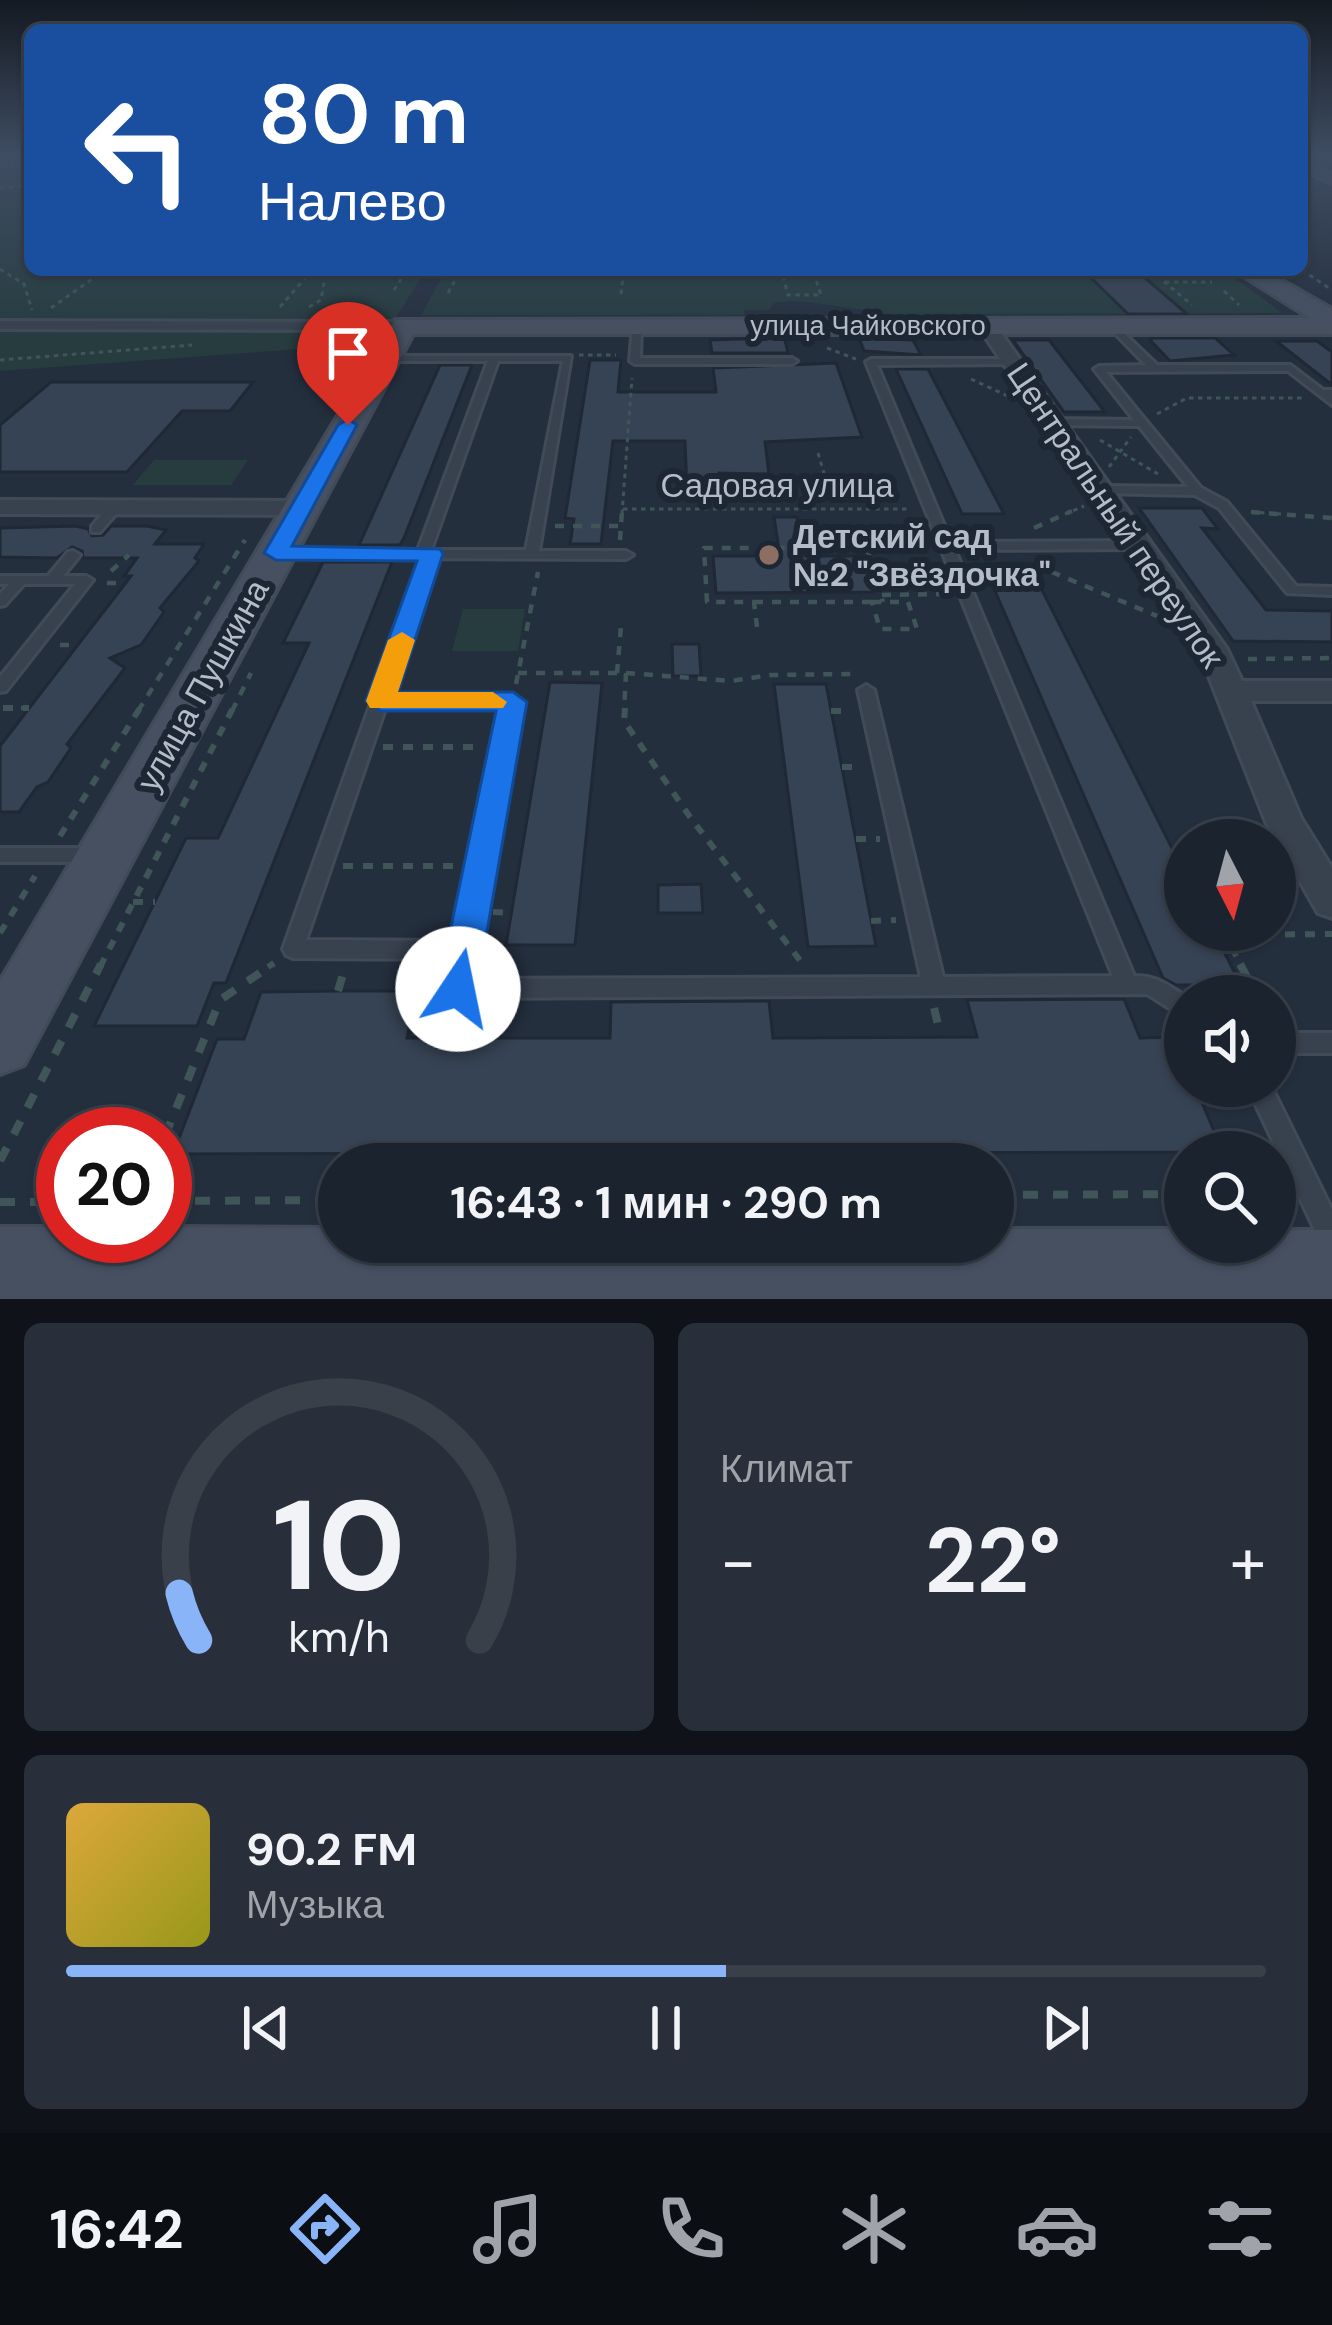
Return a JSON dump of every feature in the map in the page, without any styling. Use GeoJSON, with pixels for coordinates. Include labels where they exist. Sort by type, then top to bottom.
{"type":"FeatureCollection","features":[{"type":"Feature","properties":{"kind":"main road"},"geometry":{"type":"LineString","coordinates":[[1256,276],[1332,323]]}},
{"type":"Feature","properties":{"kind":"main road","name":"улица Чайковского"},"geometry":{"type":"LineString","coordinates":[[395,325],[1332,323]]}},
{"type":"Feature","properties":{"kind":"main road","name":"улица Пушкина"},"geometry":{"type":"LineString","coordinates":[[0,1043],[106,855],[281,523],[395,325]]}},
{"type":"Feature","properties":{"kind":"main road"},"geometry":{"type":"LineString","coordinates":[[0,1268],[426,1284],[1332,1270]]}},
{"type":"Feature","properties":{"kind":"street"},"geometry":{"type":"LineString","coordinates":[[0,325],[395,325]]}},
{"type":"Feature","properties":{"kind":"street","name":"Центральный переулок"},"geometry":{"type":"LineString","coordinates":[[987,326],[1107,489],[1210,646],[1274,801],[1332,902]]}},
{"type":"Feature","properties":{"kind":"street"},"geometry":{"type":"LineString","coordinates":[[0,507],[115,507],[281,523]]}},
{"type":"Feature","properties":{"kind":"street"},"geometry":{"type":"LineString","coordinates":[[1232,691],[1332,691]]}},
{"type":"Feature","properties":{"kind":"lane"},"geometry":{"type":"LineString","coordinates":[[395,325],[494,358],[568,358],[537,554]]}},
{"type":"Feature","properties":{"kind":"lane"},"geometry":{"type":"LineString","coordinates":[[637,326],[636,358],[792,361]]}},
{"type":"Feature","properties":{"kind":"lane"},"geometry":{"type":"LineString","coordinates":[[1114,326],[1154,368]]}},
{"type":"Feature","properties":{"kind":"lane"},"geometry":{"type":"LineString","coordinates":[[465,950],[293,949],[494,358]]}},
{"type":"Feature","properties":{"kind":"lane"},"geometry":{"type":"LineString","coordinates":[[1012,362],[872,362],[1127,985]]}},
{"type":"Feature","properties":{"kind":"lane"},"geometry":{"type":"LineString","coordinates":[[1328,397],[1290,368],[1099,369],[1192,491],[1227,511],[1292,590],[1332,591]]}},
{"type":"Feature","properties":{"kind":"lane"},"geometry":{"type":"LineString","coordinates":[[1057,419],[1142,422]]}},
{"type":"Feature","properties":{"kind":"lane"},"geometry":{"type":"LineString","coordinates":[[1107,489],[1192,491]]}},
{"type":"Feature","properties":{"kind":"lane"},"geometry":{"type":"LineString","coordinates":[[95,529],[115,507]]}},
{"type":"Feature","properties":{"kind":"lane"},"geometry":{"type":"LineString","coordinates":[[281,523],[427,554],[623,555]]}},
{"type":"Feature","properties":{"kind":"lane"},"geometry":{"type":"LineString","coordinates":[[947,546],[1140,544]]}},
{"type":"Feature","properties":{"kind":"lane"},"geometry":{"type":"LineString","coordinates":[[52,580],[74,555]]}},
{"type":"Feature","properties":{"kind":"lane"},"geometry":{"type":"LineString","coordinates":[[0,580],[86,580],[0,687]]}},
{"type":"Feature","properties":{"kind":"lane"},"geometry":{"type":"LineString","coordinates":[[0,602],[20,580]]}},
{"type":"Feature","properties":{"kind":"lane"},"geometry":{"type":"LineString","coordinates":[[866,690],[931,986]]}},
{"type":"Feature","properties":{"kind":"lane"},"geometry":{"type":"LineString","coordinates":[[381,701],[513,702],[458,989],[1127,985],[1150,986],[1164,995]]}},
{"type":"Feature","properties":{"kind":"lane"},"geometry":{"type":"LineString","coordinates":[[0,855],[106,855]]}},
{"type":"Feature","properties":{"kind":"lane"},"geometry":{"type":"LineString","coordinates":[[1296,1043],[1332,1043]]}},
{"type":"Feature","properties":{"kind":"lane"},"geometry":{"type":"LineString","coordinates":[[1269,1107],[1332,1238]]}},
{"type":"Feature","properties":{"kind":"path"},"geometry":{"type":"LineString","coordinates":[[0,269],[21,278],[32,296],[30,324]]}},
{"type":"Feature","properties":{"kind":"path"},"geometry":{"type":"LineString","coordinates":[[30,324],[97,276]]}},
{"type":"Feature","properties":{"kind":"path"},"geometry":{"type":"LineString","coordinates":[[270,326],[308,276]]}},
{"type":"Feature","properties":{"kind":"path"},"geometry":{"type":"LineString","coordinates":[[270,326],[321,300],[327,276]]}},
{"type":"Feature","properties":{"kind":"path"},"geometry":{"type":"LineString","coordinates":[[395,325],[406,276]]}},
{"type":"Feature","properties":{"kind":"path"},"geometry":{"type":"LineString","coordinates":[[448,293],[457,276]]}},
{"type":"Feature","properties":{"kind":"path"},"geometry":{"type":"LineString","coordinates":[[621,294],[624,276]]}},
{"type":"Feature","properties":{"kind":"path"},"geometry":{"type":"LineString","coordinates":[[783,276],[814,276],[821,296],[788,295],[783,276]]}},
{"type":"Feature","properties":{"kind":"path"},"geometry":{"type":"LineString","coordinates":[[1157,276],[1190,304],[1208,304]]}},
{"type":"Feature","properties":{"kind":"path"},"geometry":{"type":"LineString","coordinates":[[1165,282],[1213,282]]}},
{"type":"Feature","properties":{"kind":"path"},"geometry":{"type":"LineString","coordinates":[[1224,291],[1241,305],[1224,305]]}},
{"type":"Feature","properties":{"kind":"path"},"geometry":{"type":"LineString","coordinates":[[1161,292],[1175,292]]}},
{"type":"Feature","properties":{"kind":"path"},"geometry":{"type":"LineString","coordinates":[[811,341],[872,362]]}},
{"type":"Feature","properties":{"kind":"path"},"geometry":{"type":"LineString","coordinates":[[0,360],[207,344]]}},
{"type":"Feature","properties":{"kind":"path"},"geometry":{"type":"LineString","coordinates":[[568,358],[636,358],[622,509],[623,555]]}},
{"type":"Feature","properties":{"kind":"path"},"geometry":{"type":"LineString","coordinates":[[933,362],[1057,419],[1192,491]]}},
{"type":"Feature","properties":{"kind":"path"},"geometry":{"type":"LineString","coordinates":[[998,545],[1107,489],[1120,452],[1142,422],[1186,398],[1328,397]]}},
{"type":"Feature","properties":{"kind":"path"},"geometry":{"type":"LineString","coordinates":[[818,453],[831,497]]}},
{"type":"Feature","properties":{"kind":"path","name":"Садовая улица"},"geometry":{"type":"LineString","coordinates":[[622,509],[932,509]]}},
{"type":"Feature","properties":{"kind":"path"},"geometry":{"type":"LineString","coordinates":[[1227,511],[1332,518]]}},
{"type":"Feature","properties":{"kind":"path"},"geometry":{"type":"LineString","coordinates":[[0,933],[49,855],[281,523]]}},
{"type":"Feature","properties":{"kind":"path"},"geometry":{"type":"LineString","coordinates":[[538,526],[621,526]]}},
{"type":"Feature","properties":{"kind":"path"},"geometry":{"type":"LineString","coordinates":[[981,545],[1114,595],[1210,646]]}},
{"type":"Feature","properties":{"kind":"path"},"geometry":{"type":"LineString","coordinates":[[882,598],[866,548],[704,548],[707,602],[872,602],[967,594]]}},
{"type":"Feature","properties":{"kind":"path"},"geometry":{"type":"LineString","coordinates":[[784,548],[787,560]]}},
{"type":"Feature","properties":{"kind":"path"},"geometry":{"type":"LineString","coordinates":[[513,702],[537,554]]}},
{"type":"Feature","properties":{"kind":"path"},"geometry":{"type":"LineString","coordinates":[[110,571],[128,555]]}},
{"type":"Feature","properties":{"kind":"path"},"geometry":{"type":"LineString","coordinates":[[100,584],[125,584]]}},
{"type":"Feature","properties":{"kind":"path"},"geometry":{"type":"LineString","coordinates":[[872,602],[880,629],[917,629],[908,602],[882,598]]}},
{"type":"Feature","properties":{"kind":"path"},"geometry":{"type":"LineString","coordinates":[[754,602],[757,627]]}},
{"type":"Feature","properties":{"kind":"path"},"geometry":{"type":"LineString","coordinates":[[616,673],[621,626]]}},
{"type":"Feature","properties":{"kind":"path"},"geometry":{"type":"LineString","coordinates":[[52,645],[78,645]]}},
{"type":"Feature","properties":{"kind":"path"},"geometry":{"type":"LineString","coordinates":[[0,1161],[260,656]]}},
{"type":"Feature","properties":{"kind":"path"},"geometry":{"type":"LineString","coordinates":[[1240,658],[1332,658]]}},
{"type":"Feature","properties":{"kind":"path"},"geometry":{"type":"LineString","coordinates":[[518,673],[616,673],[731,681],[770,675],[862,674],[866,690]]}},
{"type":"Feature","properties":{"kind":"path"},"geometry":{"type":"LineString","coordinates":[[626,674],[624,721],[690,818],[820,987]]}},
{"type":"Feature","properties":{"kind":"path"},"geometry":{"type":"LineString","coordinates":[[3,708],[29,708]]}},
{"type":"Feature","properties":{"kind":"path"},"geometry":{"type":"LineString","coordinates":[[365,747],[504,748]]}},
{"type":"Feature","properties":{"kind":"path"},"geometry":{"type":"LineString","coordinates":[[323,866],[481,866]]}},
{"type":"Feature","properties":{"kind":"path"},"geometry":{"type":"LineString","coordinates":[[133,902],[154,902]]}},
{"type":"Feature","properties":{"kind":"path"},"geometry":{"type":"LineString","coordinates":[[1296,933],[1332,934]]}},
{"type":"Feature","properties":{"kind":"path"},"geometry":{"type":"LineString","coordinates":[[177,1107],[220,1000],[293,949]]}},
{"type":"Feature","properties":{"kind":"path"},"geometry":{"type":"LineString","coordinates":[[338,992],[342,976]]}},
{"type":"Feature","properties":{"kind":"path"},"geometry":{"type":"LineString","coordinates":[[931,986],[941,1037]]}},
{"type":"Feature","properties":{"kind":"path"},"geometry":{"type":"LineString","coordinates":[[1014,1195],[1164,1194]]}},
{"type":"Feature","properties":{"kind":"path"},"geometry":{"type":"LineString","coordinates":[[192,1202],[318,1200]]}},
{"type":"Feature","properties":{"kind":"path"},"geometry":{"type":"LineString","coordinates":[[0,1202],[36,1202]]}},
{"type":"Feature","properties":{"kind":"green space"},"geometry":{"type":"Polygon","coordinates":[[[0,218],[24,218],[24,276],[422,276],[380,343],[0,371],[0,218]]]}},
{"type":"Feature","properties":{"kind":"green space"},"geometry":{"type":"Polygon","coordinates":[[[443,276],[1232,276],[1282,313],[876,315],[874,310],[787,302],[774,303],[769,310],[744,310],[744,315],[421,315],[443,276]]]}},
{"type":"Feature","properties":{"kind":"green space"},"geometry":{"type":"Polygon","coordinates":[[[154,460],[248,460],[231,485],[133,485],[154,460]]]}},
{"type":"Feature","properties":{"kind":"green space"},"geometry":{"type":"Polygon","coordinates":[[[463,609],[525,609],[518,651],[452,651],[463,609]]]}},
{"type":"Feature","properties":{"kind":"building"},"geometry":{"type":"Polygon","coordinates":[[[1089,276],[1143,276],[1187,314],[1128,314],[1089,276]]]}},
{"type":"Feature","properties":{"kind":"building"},"geometry":{"type":"Polygon","coordinates":[[[859,338],[913,340],[921,355],[864,351],[859,338]]]}},
{"type":"Feature","properties":{"kind":"building"},"geometry":{"type":"Polygon","coordinates":[[[1215,338],[1234,355],[1170,361],[1150,340],[1215,338]]]}},
{"type":"Feature","properties":{"kind":"building"},"geometry":{"type":"Polygon","coordinates":[[[710,340],[785,340],[788,353],[712,353],[710,340]]]}},
{"type":"Feature","properties":{"kind":"building"},"geometry":{"type":"Polygon","coordinates":[[[1013,340],[1049,340],[1105,412],[1064,412],[1013,340]]]}},
{"type":"Feature","properties":{"kind":"building"},"geometry":{"type":"Polygon","coordinates":[[[1276,341],[1317,341],[1332,352],[1332,385],[1276,341]]]}},
{"type":"Feature","properties":{"kind":"building"},"geometry":{"type":"Polygon","coordinates":[[[590,360],[621,360],[618,392],[716,392],[713,368],[836,363],[862,437],[765,442],[769,474],[719,473],[720,491],[687,491],[685,441],[613,441],[601,544],[570,544],[574,519],[565,518],[590,360]]]}},
{"type":"Feature","properties":{"kind":"building"},"geometry":{"type":"Polygon","coordinates":[[[440,365],[472,365],[404,538],[400,545],[359,545],[440,365]]]}},
{"type":"Feature","properties":{"kind":"building"},"geometry":{"type":"Polygon","coordinates":[[[896,369],[928,369],[1004,514],[962,514],[896,369]]]}},
{"type":"Feature","properties":{"kind":"building"},"geometry":{"type":"Polygon","coordinates":[[[51,382],[253,382],[230,411],[182,411],[127,472],[0,472],[0,425],[51,382]]]}},
{"type":"Feature","properties":{"kind":"building"},"geometry":{"type":"Polygon","coordinates":[[[1139,508],[1202,508],[1218,529],[1202,528],[1266,610],[1332,611],[1332,642],[1233,641],[1139,508]]]}},
{"type":"Feature","properties":{"kind":"building"},"geometry":{"type":"Polygon","coordinates":[[[774,517],[797,517],[805,556],[862,556],[873,592],[716,593],[713,556],[780,556],[774,517]]]}},
{"type":"Feature","properties":{"kind":"building"},"geometry":{"type":"Polygon","coordinates":[[[111,526],[147,526],[166,530],[155,544],[204,544],[195,558],[199,561],[160,608],[164,612],[141,645],[110,658],[125,668],[67,744],[71,748],[48,782],[37,787],[19,812],[0,812],[0,746],[131,576],[124,576],[137,558],[83,558],[82,551],[72,547],[57,558],[0,557],[0,528],[88,529],[92,536],[103,535],[111,526]]]}},
{"type":"Feature","properties":{"kind":"building"},"geometry":{"type":"Polygon","coordinates":[[[323,562],[392,562],[226,983],[214,983],[197,1026],[94,1026],[186,838],[218,838],[309,643],[283,643],[323,562]]]}},
{"type":"Feature","properties":{"kind":"building"},"geometry":{"type":"Polygon","coordinates":[[[985,568],[1031,568],[1164,832],[1164,951],[1224,951],[1236,975],[1163,978],[985,568]]]}},
{"type":"Feature","properties":{"kind":"building"},"geometry":{"type":"Polygon","coordinates":[[[672,644],[699,644],[701,676],[673,676],[672,644]]]}},
{"type":"Feature","properties":{"kind":"building"},"geometry":{"type":"Polygon","coordinates":[[[550,682],[602,683],[575,945],[506,945],[550,682]]]}},
{"type":"Feature","properties":{"kind":"building"},"geometry":{"type":"Polygon","coordinates":[[[774,684],[826,684],[876,946],[808,947],[774,684]]]}},
{"type":"Feature","properties":{"kind":"building"},"geometry":{"type":"Polygon","coordinates":[[[701,884],[703,913],[658,913],[658,885],[701,884]]]}},
{"type":"Feature","properties":{"kind":"building"},"geometry":{"type":"Polygon","coordinates":[[[417,991],[407,1038],[610,1038],[611,1002],[769,1001],[773,1038],[977,1037],[967,1000],[1124,999],[1140,1038],[1164,1037],[1164,1107],[1204,1107],[1214,1131],[1164,1131],[1164,1152],[1014,1152],[1014,1143],[318,1143],[318,1154],[192,1154],[191,1107],[217,1039],[244,1039],[261,992],[417,991]]]}},
{"type":"Feature","properties":{"kind":"slow traffic"},"geometry":{"type":"LineString","coordinates":[[402,640],[381,701],[493,702]]}},
{"type":"Feature","properties":{"kind":"place","name":"Детский сад №2 \"Звёздочка\""},"geometry":{"type":"Point","coordinates":[769,555]}},
{"type":"Feature","properties":{"kind":"route"},"geometry":{"type":"LineString","coordinates":[[348,425],[276,553],[431,554],[381,701],[513,702],[458,989]]}}]}
